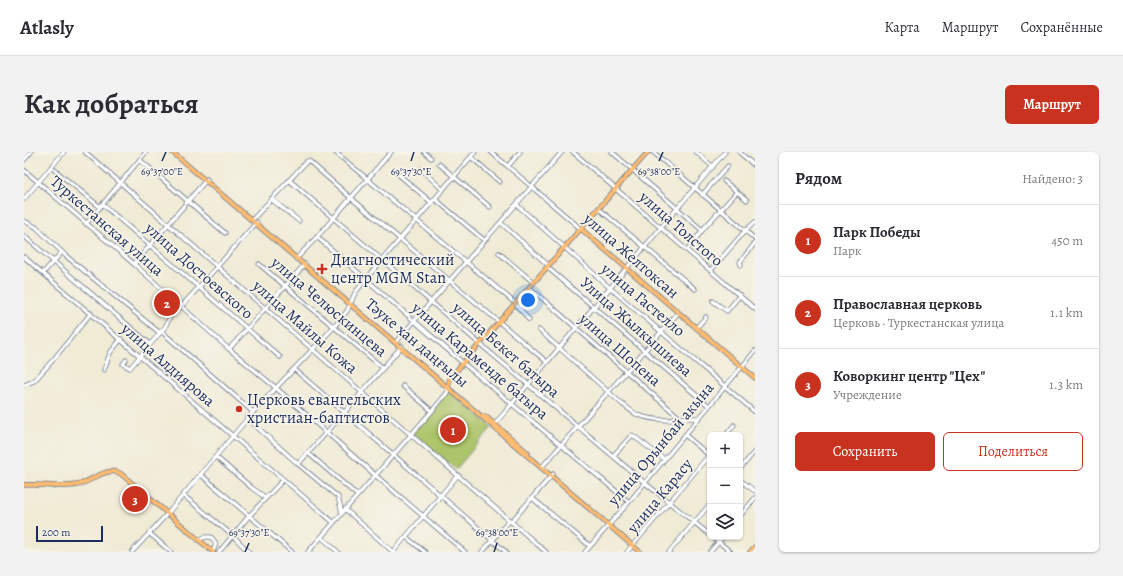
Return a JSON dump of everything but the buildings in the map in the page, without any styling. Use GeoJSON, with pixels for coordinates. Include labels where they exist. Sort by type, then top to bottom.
{"type":"FeatureCollection","features":[{"type":"Feature","properties":{"kind":"main road","name":"Тәуке хан даңғылы"},"geometry":{"type":"LineString","coordinates":[[172,152],[207,180],[256,223]]}},
{"type":"Feature","properties":{"kind":"main road","name":"Тәуке хан даңғылы"},"geometry":{"type":"LineString","coordinates":[[176,152],[256,223],[402,346],[641,552]]}},
{"type":"Feature","properties":{"kind":"main road"},"geometry":{"type":"LineString","coordinates":[[449,387],[450,378],[648,152]]}},
{"type":"Feature","properties":{"kind":"main road","name":"улица Желтоксан"},"geometry":{"type":"LineString","coordinates":[[581,229],[755,378]]}},
{"type":"Feature","properties":{"kind":"main road"},"geometry":{"type":"LineString","coordinates":[[24,485],[77,485],[106,472],[116,471],[127,478],[213,552]]}},
{"type":"Feature","properties":{"kind":"main road"},"geometry":{"type":"LineString","coordinates":[[750,552],[755,547]]}},
{"type":"Feature","properties":{"kind":"street"},"geometry":{"type":"LineString","coordinates":[[24,160],[31,152]]}},
{"type":"Feature","properties":{"kind":"street"},"geometry":{"type":"LineString","coordinates":[[24,199],[64,152]]}},
{"type":"Feature","properties":{"kind":"street","name":"улица Майлы Кожа"},"geometry":{"type":"LineString","coordinates":[[86,152],[546,552]]}},
{"type":"Feature","properties":{"kind":"street"},"geometry":{"type":"LineString","coordinates":[[86,224],[146,152]]}},
{"type":"Feature","properties":{"kind":"street"},"geometry":{"type":"LineString","coordinates":[[335,152],[515,303],[529,320]]}},
{"type":"Feature","properties":{"kind":"street"},"geometry":{"type":"LineString","coordinates":[[297,258],[391,152]]}},
{"type":"Feature","properties":{"kind":"street"},"geometry":{"type":"LineString","coordinates":[[424,152],[431,158]]}},
{"type":"Feature","properties":{"kind":"street"},"geometry":{"type":"LineString","coordinates":[[133,552],[168,513],[247,418],[334,327],[347,311],[356,292],[475,152]]}},
{"type":"Feature","properties":{"kind":"street","name":"улица Желтоксан"},"geometry":{"type":"LineString","coordinates":[[491,152],[581,229]]}},
{"type":"Feature","properties":{"kind":"street"},"geometry":{"type":"LineString","coordinates":[[508,166],[520,152]]}},
{"type":"Feature","properties":{"kind":"street"},"geometry":{"type":"LineString","coordinates":[[396,342],[562,152]]}},
{"type":"Feature","properties":{"kind":"street","name":"улица Толстого"},"geometry":{"type":"LineString","coordinates":[[573,152],[755,309]]}},
{"type":"Feature","properties":{"kind":"street"},"geometry":{"type":"LineString","coordinates":[[612,152],[702,230]]}},
{"type":"Feature","properties":{"kind":"street"},"geometry":{"type":"LineString","coordinates":[[652,152],[754,237]]}},
{"type":"Feature","properties":{"kind":"street"},"geometry":{"type":"LineString","coordinates":[[696,152],[713,167]]}},
{"type":"Feature","properties":{"kind":"street"},"geometry":{"type":"LineString","coordinates":[[494,425],[726,152]]}},
{"type":"Feature","properties":{"kind":"street"},"geometry":{"type":"LineString","coordinates":[[739,152],[755,166]]}},
{"type":"Feature","properties":{"kind":"street"},"geometry":{"type":"LineString","coordinates":[[471,157],[500,182]]}},
{"type":"Feature","properties":{"kind":"street"},"geometry":{"type":"LineString","coordinates":[[140,160],[225,233]]}},
{"type":"Feature","properties":{"kind":"street"},"geometry":{"type":"LineString","coordinates":[[253,219],[307,161],[312,162],[351,198],[547,362]]}},
{"type":"Feature","properties":{"kind":"street"},"geometry":{"type":"LineString","coordinates":[[439,164],[490,207]]}},
{"type":"Feature","properties":{"kind":"street"},"geometry":{"type":"LineString","coordinates":[[702,195],[728,166]]}},
{"type":"Feature","properties":{"kind":"street","name":"улица Достоевского"},"geometry":{"type":"LineString","coordinates":[[51,167],[151,245],[280,357]]}},
{"type":"Feature","properties":{"kind":"street"},"geometry":{"type":"LineString","coordinates":[[421,169],[443,190]]}},
{"type":"Feature","properties":{"kind":"street","name":"Туркестанская улица"},"geometry":{"type":"LineString","coordinates":[[24,170],[134,264],[374,475],[465,552]]}},
{"type":"Feature","properties":{"kind":"street"},"geometry":{"type":"LineString","coordinates":[[398,174],[484,240]]}},
{"type":"Feature","properties":{"kind":"street"},"geometry":{"type":"LineString","coordinates":[[134,264],[207,180]]}},
{"type":"Feature","properties":{"kind":"street","name":"улица Бекет батыра"},"geometry":{"type":"LineString","coordinates":[[289,180],[577,426],[707,533]]}},
{"type":"Feature","properties":{"kind":"street"},"geometry":{"type":"LineString","coordinates":[[724,182],[747,200]]}},
{"type":"Feature","properties":{"kind":"street"},"geometry":{"type":"LineString","coordinates":[[687,250],[702,230],[737,192]]}},
{"type":"Feature","properties":{"kind":"street"},"geometry":{"type":"LineString","coordinates":[[271,199],[299,221]]}},
{"type":"Feature","properties":{"kind":"street","name":"улица Гастелло"},"geometry":{"type":"LineString","coordinates":[[517,205],[564,248],[755,412]]}},
{"type":"Feature","properties":{"kind":"street"},"geometry":{"type":"LineString","coordinates":[[599,208],[695,289]]}},
{"type":"Feature","properties":{"kind":"street"},"geometry":{"type":"LineString","coordinates":[[24,221],[36,227],[62,252],[160,332],[253,412]]}},
{"type":"Feature","properties":{"kind":"street"},"geometry":{"type":"LineString","coordinates":[[711,270],[745,230],[755,222]]}},
{"type":"Feature","properties":{"kind":"street"},"geometry":{"type":"LineString","coordinates":[[126,360],[123,364],[130,368],[160,332],[174,309],[180,306],[199,287],[256,223]]}},
{"type":"Feature","properties":{"kind":"street"},"geometry":{"type":"LineString","coordinates":[[501,223],[548,266]]}},
{"type":"Feature","properties":{"kind":"street"},"geometry":{"type":"LineString","coordinates":[[24,236],[150,344]]}},
{"type":"Feature","properties":{"kind":"street","name":"улица Караменде батыра"},"geometry":{"type":"LineString","coordinates":[[317,237],[463,363],[628,502]]}},
{"type":"Feature","properties":{"kind":"street"},"geometry":{"type":"LineString","coordinates":[[741,265],[740,262],[755,243]]}},
{"type":"Feature","properties":{"kind":"street"},"geometry":{"type":"LineString","coordinates":[[43,273],[62,252]]}},
{"type":"Feature","properties":{"kind":"street"},"geometry":{"type":"LineString","coordinates":[[500,253],[533,282]]}},
{"type":"Feature","properties":{"kind":"street","name":"улица Алдиярова"},"geometry":{"type":"LineString","coordinates":[[24,257],[333,522]]}},
{"type":"Feature","properties":{"kind":"street","name":"улица Челюскинцева"},"geometry":{"type":"LineString","coordinates":[[259,264],[383,368]]}},
{"type":"Feature","properties":{"kind":"street"},"geometry":{"type":"LineString","coordinates":[[229,349],[304,264]]}},
{"type":"Feature","properties":{"kind":"street","name":"Улица Жылкышиева"},"geometry":{"type":"LineString","coordinates":[[548,266],[709,406]]}},
{"type":"Feature","properties":{"kind":"street","name":"улица Шопена"},"geometry":{"type":"LineString","coordinates":[[529,287],[680,418]]}},
{"type":"Feature","properties":{"kind":"street"},"geometry":{"type":"LineString","coordinates":[[713,301],[727,311],[740,295]]}},
{"type":"Feature","properties":{"kind":"street"},"geometry":{"type":"LineString","coordinates":[[24,385],[34,381],[91,313]]}},
{"type":"Feature","properties":{"kind":"street"},"geometry":{"type":"LineString","coordinates":[[542,467],[678,313]]}},
{"type":"Feature","properties":{"kind":"street"},"geometry":{"type":"LineString","coordinates":[[696,328],[706,317]]}},
{"type":"Feature","properties":{"kind":"street"},"geometry":{"type":"LineString","coordinates":[[539,330],[609,392],[637,414],[645,417],[675,420],[680,418],[699,418]]}},
{"type":"Feature","properties":{"kind":"street"},"geometry":{"type":"LineString","coordinates":[[104,370],[110,353],[121,339]]}},
{"type":"Feature","properties":{"kind":"street"},"geometry":{"type":"LineString","coordinates":[[298,464],[363,393],[402,346]]}},
{"type":"Feature","properties":{"kind":"street","name":"улица Орынбай акына"},"geometry":{"type":"LineString","coordinates":[[585,552],[645,483],[755,351]]}},
{"type":"Feature","properties":{"kind":"street"},"geometry":{"type":"LineString","coordinates":[[294,369],[344,414],[393,454],[506,552]]}},
{"type":"Feature","properties":{"kind":"street"},"geometry":{"type":"LineString","coordinates":[[403,386],[432,411]]}},
{"type":"Feature","properties":{"kind":"street"},"geometry":{"type":"LineString","coordinates":[[308,552],[374,475],[432,411],[449,387]]}},
{"type":"Feature","properties":{"kind":"street"},"geometry":{"type":"LineString","coordinates":[[247,418],[298,464],[338,496],[343,511],[393,552],[442,496],[458,475]]}},
{"type":"Feature","properties":{"kind":"street"},"geometry":{"type":"LineString","coordinates":[[728,432],[734,425]]}},
{"type":"Feature","properties":{"kind":"street"},"geometry":{"type":"LineString","coordinates":[[613,456],[632,435],[664,459]]}},
{"type":"Feature","properties":{"kind":"street"},"geometry":{"type":"LineString","coordinates":[[685,435],[707,453]]}},
{"type":"Feature","properties":{"kind":"street"},"geometry":{"type":"LineString","coordinates":[[741,468],[755,451]]}},
{"type":"Feature","properties":{"kind":"street"},"geometry":{"type":"LineString","coordinates":[[308,453],[357,495]]}},
{"type":"Feature","properties":{"kind":"street"},"geometry":{"type":"LineString","coordinates":[[216,456],[252,488],[266,498]]}},
{"type":"Feature","properties":{"kind":"street","name":"улица Карасу"},"geometry":{"type":"LineString","coordinates":[[627,552],[707,459]]}},
{"type":"Feature","properties":{"kind":"street"},"geometry":{"type":"LineString","coordinates":[[200,474],[292,552]]}},
{"type":"Feature","properties":{"kind":"street"},"geometry":{"type":"LineString","coordinates":[[482,552],[552,475]]}},
{"type":"Feature","properties":{"kind":"street"},"geometry":{"type":"LineString","coordinates":[[219,552],[232,535],[283,480]]}},
{"type":"Feature","properties":{"kind":"street"},"geometry":{"type":"LineString","coordinates":[[743,482],[755,491]]}},
{"type":"Feature","properties":{"kind":"street"},"geometry":{"type":"LineString","coordinates":[[183,495],[232,535],[250,552]]}},
{"type":"Feature","properties":{"kind":"street"},"geometry":{"type":"LineString","coordinates":[[532,498],[590,546]]}},
{"type":"Feature","properties":{"kind":"street"},"geometry":{"type":"LineString","coordinates":[[743,512],[755,498]]}},
{"type":"Feature","properties":{"kind":"street"},"geometry":{"type":"LineString","coordinates":[[669,552],[707,507]]}},
{"type":"Feature","properties":{"kind":"street"},"geometry":{"type":"LineString","coordinates":[[149,533],[171,552]]}},
{"type":"Feature","properties":{"kind":"street"},"geometry":{"type":"LineString","coordinates":[[406,536],[425,552]]}},
{"type":"Feature","properties":{"kind":"street"},"geometry":{"type":"LineString","coordinates":[[199,540],[205,537],[211,537],[216,544],[213,552]]}},
{"type":"Feature","properties":{"kind":"street"},"geometry":{"type":"LineString","coordinates":[[321,537],[338,552]]}},
{"type":"Feature","properties":{"kind":"street","name":"улица Бекет батыра"},"geometry":{"type":"LineString","coordinates":[[716,540],[730,552]]}},
{"type":"Feature","properties":{"kind":"street"},"geometry":{"type":"LineString","coordinates":[[710,552],[718,542]]}},
{"type":"Feature","properties":{"kind":"green space"},"geometry":{"type":"Polygon","coordinates":[[[449,391],[492,427],[456,469],[413,433],[449,391]]]}},
{"type":"Feature","properties":{"kind":"place","name":"Диагностический центр MGM Stan"},"geometry":{"type":"Point","coordinates":[322,269]}},
{"type":"Feature","properties":{"kind":"place","name":"Православная церковь"},"geometry":{"type":"Point","coordinates":[167,303]}},
{"type":"Feature","properties":{"kind":"place","name":"Церковь евангельских христиан-баптистов"},"geometry":{"type":"Point","coordinates":[239,409]}},
{"type":"Feature","properties":{"kind":"place","name":"Парк Победы"},"geometry":{"type":"Point","coordinates":[453,430]}},
{"type":"Feature","properties":{"kind":"place","name":"Коворкинг центр \"Цех\""},"geometry":{"type":"Point","coordinates":[135,499]}}]}
